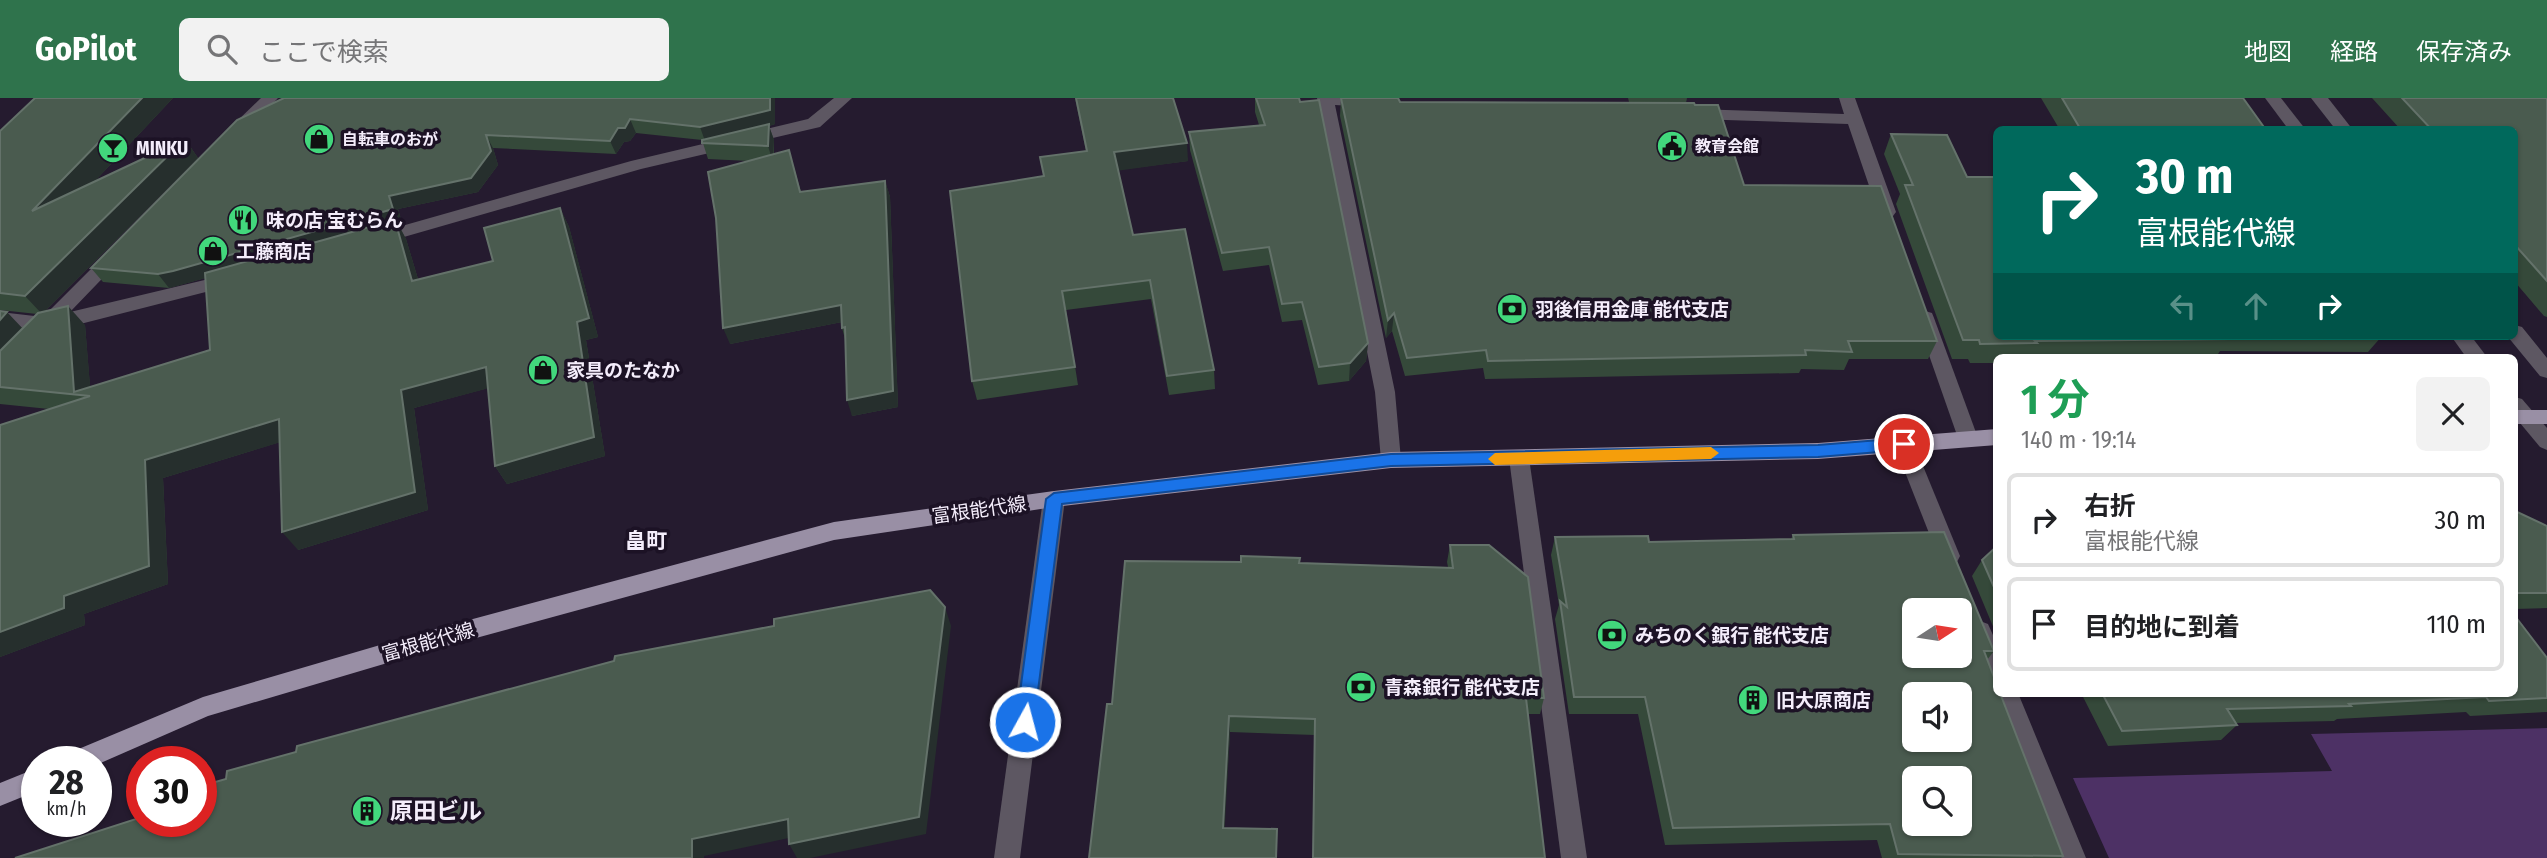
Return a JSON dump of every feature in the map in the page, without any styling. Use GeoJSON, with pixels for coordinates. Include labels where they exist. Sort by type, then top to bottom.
{"type":"FeatureCollection","features":[{"type":"Feature","properties":{"kind":"main road"},"geometry":{"type":"LineString","coordinates":[[2518,412],[2547,416]]}},
{"type":"Feature","properties":{"kind":"main road","name":"富根能代線"},"geometry":{"type":"LineString","coordinates":[[112,747],[203,708],[421,643],[834,531],[1054,499],[1391,460],[1818,451],[1993,437]]}},
{"type":"Feature","properties":{"kind":"main road"},"geometry":{"type":"LineString","coordinates":[[0,795],[21,786]]}},
{"type":"Feature","properties":{"kind":"street"},"geometry":{"type":"LineString","coordinates":[[220,148],[270,98]]}},
{"type":"Feature","properties":{"kind":"street"},"geometry":{"type":"LineString","coordinates":[[358,244],[637,165],[814,123],[844,98]]}},
{"type":"Feature","properties":{"kind":"street"},"geometry":{"type":"LineString","coordinates":[[1847,98],[1891,223]]}},
{"type":"Feature","properties":{"kind":"street"},"geometry":{"type":"LineString","coordinates":[[2273,98],[2295,126]]}},
{"type":"Feature","properties":{"kind":"street"},"geometry":{"type":"LineString","coordinates":[[2319,98],[2342,126]]}},
{"type":"Feature","properties":{"kind":"street"},"geometry":{"type":"LineString","coordinates":[[1381,102],[1325,99],[1385,392],[1391,460]]}},
{"type":"Feature","properties":{"kind":"street"},"geometry":{"type":"LineString","coordinates":[[1673,113],[1854,120]]}},
{"type":"Feature","properties":{"kind":"street"},"geometry":{"type":"LineString","coordinates":[[28,343],[133,236]]}},
{"type":"Feature","properties":{"kind":"street"},"geometry":{"type":"LineString","coordinates":[[0,319],[46,324],[185,293],[251,275]]}},
{"type":"Feature","properties":{"kind":"street"},"geometry":{"type":"LineString","coordinates":[[1919,301],[1968,438]]}},
{"type":"Feature","properties":{"kind":"street"},"geometry":{"type":"LineString","coordinates":[[2518,336],[2547,371]]}},
{"type":"Feature","properties":{"kind":"street"},"geometry":{"type":"LineString","coordinates":[[2464,340],[2475,354]]}},
{"type":"Feature","properties":{"kind":"street"},"geometry":{"type":"LineString","coordinates":[[2518,412],[2547,442]]}},
{"type":"Feature","properties":{"kind":"street"},"geometry":{"type":"LineString","coordinates":[[1904,444],[1956,573]]}},
{"type":"Feature","properties":{"kind":"street"},"geometry":{"type":"LineString","coordinates":[[1519,458],[1574,858]]}},
{"type":"Feature","properties":{"kind":"street"},"geometry":{"type":"LineString","coordinates":[[1007,858],[1054,499]]}},
{"type":"Feature","properties":{"kind":"street"},"geometry":{"type":"LineString","coordinates":[[1972,612],[1993,662]]}},
{"type":"Feature","properties":{"kind":"street"},"geometry":{"type":"LineString","coordinates":[[2008,697],[2073,858]]}},
{"type":"Feature","properties":{"kind":"shaded area"},"geometry":{"type":"Polygon","coordinates":[[[2547,728],[2547,858],[2109,858],[2073,778],[2332,771],[2311,734],[2547,728]]]}},
{"type":"Feature","properties":{"kind":"building"},"geometry":{"type":"Polygon","coordinates":[[[35,98],[142,98],[32,211],[185,139],[25,296],[0,293],[0,131],[35,98]]]}},
{"type":"Feature","properties":{"kind":"building"},"geometry":{"type":"Polygon","coordinates":[[[284,98],[770,98],[770,110],[700,127],[630,119],[625,128],[618,128],[610,141],[486,135],[491,151],[471,178],[389,196],[393,209],[158,274],[91,268],[237,120],[284,98]]]}},
{"type":"Feature","properties":{"kind":"building"},"geometry":{"type":"Polygon","coordinates":[[[1076,98],[1173,98],[1187,143],[1114,152],[1133,235],[1185,229],[1214,370],[1167,376],[1150,280],[1062,291],[1075,367],[972,381],[950,191],[1044,176],[1040,157],[1087,151],[1076,98]]]}},
{"type":"Feature","properties":{"kind":"building"},"geometry":{"type":"Polygon","coordinates":[[[1256,98],[1299,98],[1300,102],[1319,100],[1368,343],[1350,363],[1319,367],[1302,302],[1282,304],[1269,247],[1222,253],[1189,132],[1265,125],[1256,98]]]}},
{"type":"Feature","properties":{"kind":"building"},"geometry":{"type":"Polygon","coordinates":[[[1341,98],[1398,98],[1400,102],[1718,105],[1744,185],[1881,186],[1937,341],[1848,341],[1852,352],[1805,350],[1806,355],[1488,361],[1486,350],[1407,358],[1394,313],[1388,320],[1341,98]]]}},
{"type":"Feature","properties":{"kind":"building"},"geometry":{"type":"Polygon","coordinates":[[[2062,98],[2243,98],[2263,126],[2079,126],[2062,98]]]}},
{"type":"Feature","properties":{"kind":"building"},"geometry":{"type":"Polygon","coordinates":[[[2402,98],[2547,98],[2547,281],[2518,248],[2518,126],[2428,126],[2402,98]]]}},
{"type":"Feature","properties":{"kind":"building"},"geometry":{"type":"Polygon","coordinates":[[[769,124],[768,146],[702,143],[702,140],[769,124]]]}},
{"type":"Feature","properties":{"kind":"building"},"geometry":{"type":"Polygon","coordinates":[[[1891,134],[1947,135],[1967,177],[1993,177],[1993,340],[2132,340],[1980,344],[1979,340],[1963,340],[1905,185],[1913,185],[1891,134]]]}},
{"type":"Feature","properties":{"kind":"building"},"geometry":{"type":"Polygon","coordinates":[[[789,150],[800,192],[885,181],[893,391],[847,400],[845,327],[842,328],[841,305],[723,328],[716,218],[708,172],[789,150]]]}},
{"type":"Feature","properties":{"kind":"building"},"geometry":{"type":"Polygon","coordinates":[[[560,208],[589,318],[577,322],[594,437],[495,466],[486,367],[401,390],[415,492],[282,532],[279,419],[145,460],[149,566],[64,596],[64,608],[0,632],[0,425],[90,396],[0,387],[0,351],[38,313],[68,306],[74,392],[210,350],[205,273],[395,220],[412,281],[493,261],[484,228],[560,208]]]}},
{"type":"Feature","properties":{"kind":"building"},"geometry":{"type":"Polygon","coordinates":[[[0,311],[7,312],[0,320],[0,311]]]}},
{"type":"Feature","properties":{"kind":"building"},"geometry":{"type":"Polygon","coordinates":[[[2518,512],[2547,526],[2547,593],[2518,593],[2518,512]]]}},
{"type":"Feature","properties":{"kind":"building"},"geometry":{"type":"Polygon","coordinates":[[[1944,532],[1972,598],[1902,598],[1902,668],[1972,668],[1972,599],[1993,649],[1993,651],[1984,651],[1993,675],[1993,697],[2002,697],[2063,856],[1898,854],[1890,824],[1673,828],[1645,697],[1574,697],[1560,601],[1567,607],[1555,537],[1648,536],[1649,542],[1794,539],[1793,535],[1944,532]]]}},
{"type":"Feature","properties":{"kind":"building"},"geometry":{"type":"Polygon","coordinates":[[[1450,545],[1489,545],[1528,577],[1544,698],[1526,698],[1545,858],[1313,858],[1315,719],[1229,716],[1223,828],[1277,829],[1276,858],[1089,858],[1107,704],[1112,704],[1125,561],[1241,562],[1241,556],[1300,558],[1299,563],[1453,568],[1450,545]]]}},
{"type":"Feature","properties":{"kind":"building"},"geometry":{"type":"Polygon","coordinates":[[[1993,550],[1993,585],[1982,560],[1993,550]]]}},
{"type":"Feature","properties":{"kind":"building"},"geometry":{"type":"Polygon","coordinates":[[[930,590],[945,607],[919,817],[789,844],[788,819],[692,839],[692,858],[15,858],[80,837],[112,837],[112,827],[126,822],[126,837],[217,837],[217,782],[226,779],[227,771],[296,752],[297,746],[614,661],[615,656],[774,626],[774,619],[930,590]]]}},
{"type":"Feature","properties":{"kind":"building"},"geometry":{"type":"Polygon","coordinates":[[[2518,620],[2547,658],[2547,698],[2489,701],[2486,697],[2518,697],[2518,620]]]}},
{"type":"Feature","properties":{"kind":"building"},"geometry":{"type":"Polygon","coordinates":[[[2104,697],[2486,697],[2349,704],[2351,706],[2227,709],[2237,725],[2122,731],[2104,697]]]}},
{"type":"Feature","properties":{"kind":"slow traffic"},"geometry":{"type":"LineString","coordinates":[[1495,459],[1711,453]]}},
{"type":"Feature","properties":{"kind":"place","name":"自転車のおが"},"geometry":{"type":"Point","coordinates":[319,139]}},
{"type":"Feature","properties":{"kind":"place","name":"教育会館"},"geometry":{"type":"Point","coordinates":[1672,146]}},
{"type":"Feature","properties":{"kind":"place","name":"MINKU"},"geometry":{"type":"Point","coordinates":[113,148]}},
{"type":"Feature","properties":{"kind":"place","name":"味の店 宝むらん"},"geometry":{"type":"Point","coordinates":[243,220]}},
{"type":"Feature","properties":{"kind":"place","name":"工藤商店"},"geometry":{"type":"Point","coordinates":[213,251]}},
{"type":"Feature","properties":{"kind":"place","name":"羽後信用金庫 能代支店"},"geometry":{"type":"Point","coordinates":[1512,309]}},
{"type":"Feature","properties":{"kind":"place","name":"家具のたなか"},"geometry":{"type":"Point","coordinates":[543,370]}},
{"type":"Feature","properties":{"kind":"place","name":"みちのく銀行 能代支店"},"geometry":{"type":"Point","coordinates":[1612,635]}},
{"type":"Feature","properties":{"kind":"place","name":"青森銀行 能代支店"},"geometry":{"type":"Point","coordinates":[1361,687]}},
{"type":"Feature","properties":{"kind":"place","name":"旧大原商店"},"geometry":{"type":"Point","coordinates":[1753,700]}},
{"type":"Feature","properties":{"kind":"place","name":"原田ビル"},"geometry":{"type":"Point","coordinates":[367,811]}},
{"type":"Feature","properties":{"kind":"district","name":"畠町"},"geometry":{"type":"Point","coordinates":[646,541]}},
{"type":"Feature","properties":{"kind":"route"},"geometry":{"type":"LineString","coordinates":[[1025,722],[1054,499],[1391,460],[1818,451],[1904,444]]}}]}
